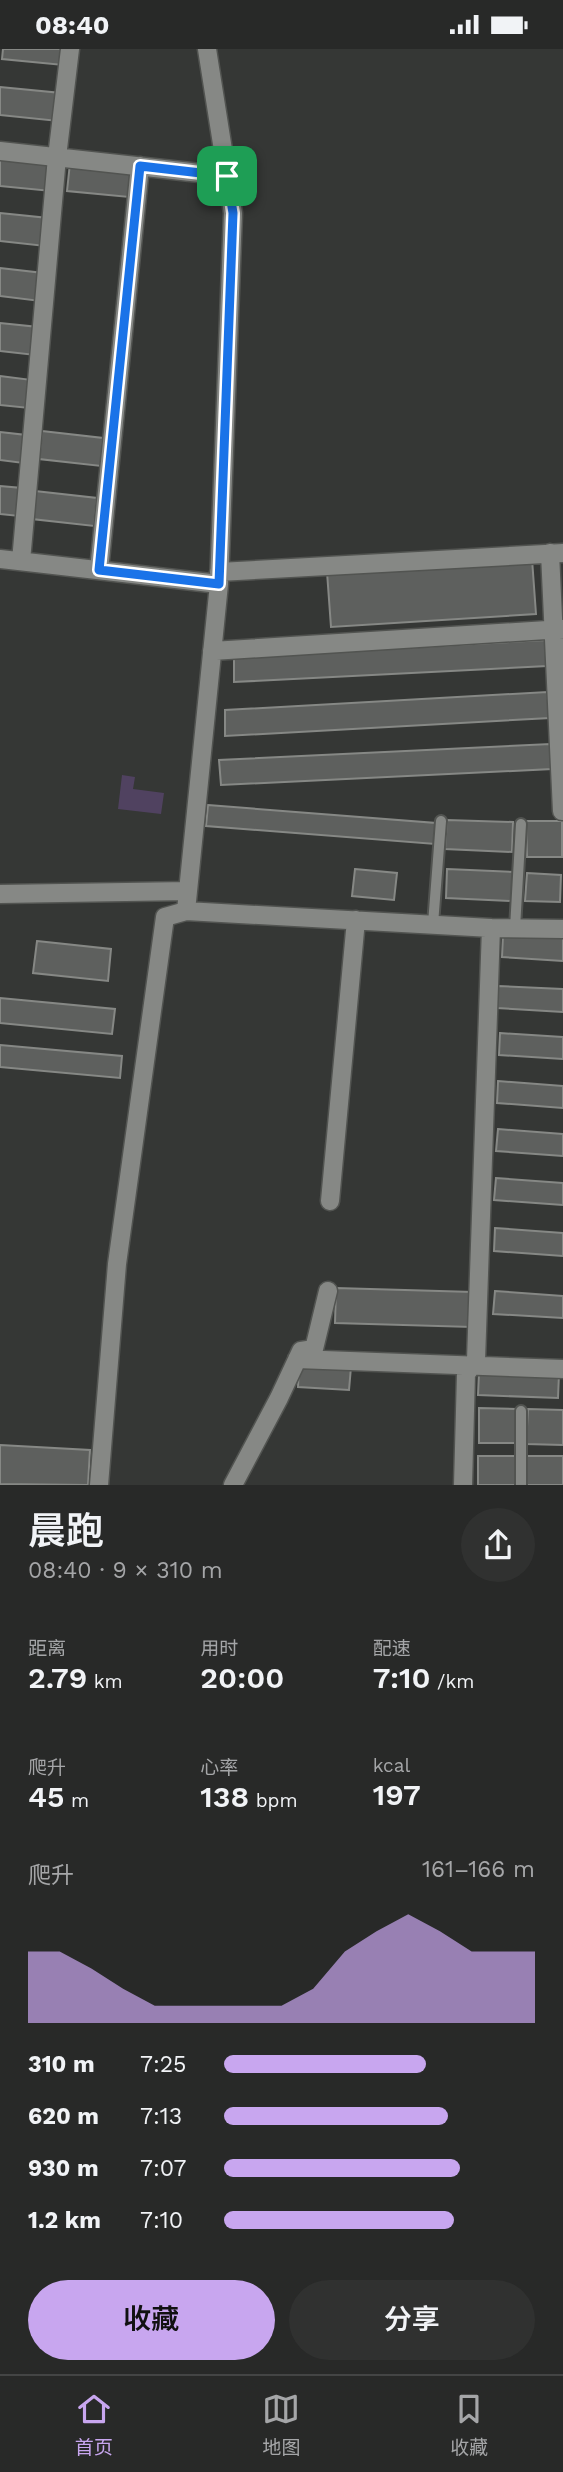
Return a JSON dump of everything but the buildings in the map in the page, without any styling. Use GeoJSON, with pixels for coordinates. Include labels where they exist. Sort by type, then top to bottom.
{"type":"FeatureCollection","features":[{"type":"Feature","properties":{"kind":"street"},"geometry":{"type":"LineString","coordinates":[[21,561],[57,157],[70,49]]}},
{"type":"Feature","properties":{"kind":"street"},"geometry":{"type":"LineString","coordinates":[[186,911],[219,578],[233,213],[208,49]]}},
{"type":"Feature","properties":{"kind":"street"},"geometry":{"type":"LineString","coordinates":[[0,151],[227,176]]}},
{"type":"Feature","properties":{"kind":"street"},"geometry":{"type":"LineString","coordinates":[[99,570],[140,166]]}},
{"type":"Feature","properties":{"kind":"street"},"geometry":{"type":"LineString","coordinates":[[0,559],[99,570],[219,578],[556,553],[562,811]]}},
{"type":"Feature","properties":{"kind":"street"},"geometry":{"type":"LineString","coordinates":[[212,651],[558,629]]}},
{"type":"Feature","properties":{"kind":"street"},"geometry":{"type":"LineString","coordinates":[[0,894],[188,891]]}},
{"type":"Feature","properties":{"kind":"street"},"geometry":{"type":"LineString","coordinates":[[99,1485],[117,1264],[165,917],[186,911],[491,928],[563,929]]}},
{"type":"Feature","properties":{"kind":"street"},"geometry":{"type":"LineString","coordinates":[[330,1201],[356,920]]}},
{"type":"Feature","properties":{"kind":"street"},"geometry":{"type":"LineString","coordinates":[[463,1485],[466,1374],[476,1360],[491,928]]}},
{"type":"Feature","properties":{"kind":"street"},"geometry":{"type":"LineString","coordinates":[[233,1485],[301,1351],[314,1349],[328,1291]]}},
{"type":"Feature","properties":{"kind":"street"},"geometry":{"type":"LineString","coordinates":[[297,1359],[563,1369]]}},
{"type":"Feature","properties":{"kind":"lane"},"geometry":{"type":"LineString","coordinates":[[433,924],[441,821]]}},
{"type":"Feature","properties":{"kind":"lane"},"geometry":{"type":"LineString","coordinates":[[515,928],[521,824]]}},
{"type":"Feature","properties":{"kind":"lane"},"geometry":{"type":"LineString","coordinates":[[521,1485],[522,1411]]}},
{"type":"Feature","properties":{"kind":"shaded area"},"geometry":{"type":"Polygon","coordinates":[[[122,775],[135,777],[133,789],[164,793],[161,814],[118,809],[122,775]]]}},
{"type":"Feature","properties":{"kind":"route"},"geometry":{"type":"LineString","coordinates":[[140,166],[227,176],[233,213],[219,584],[99,570],[140,166]]}}]}
